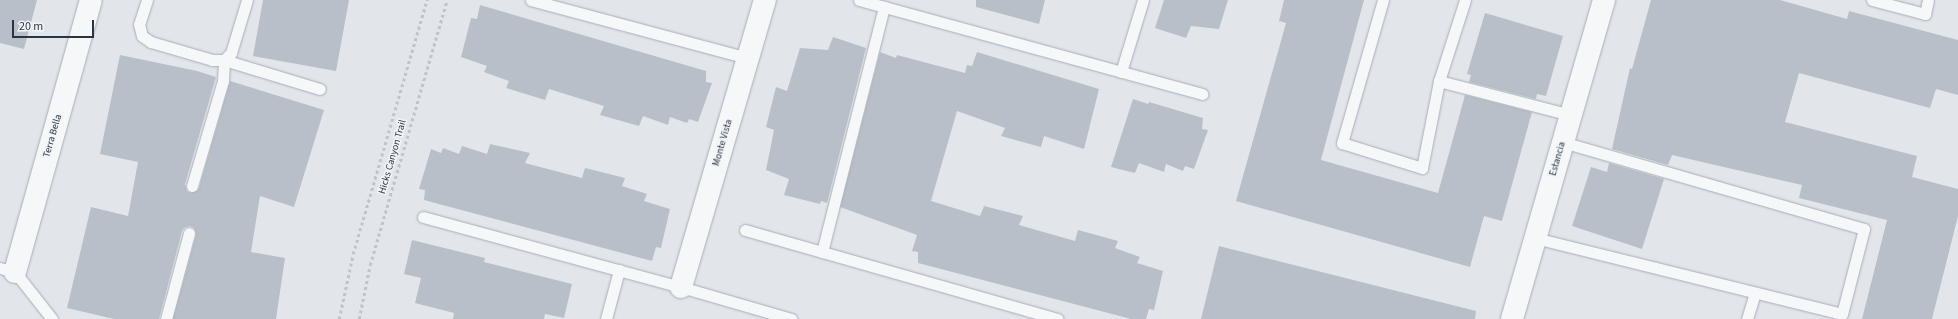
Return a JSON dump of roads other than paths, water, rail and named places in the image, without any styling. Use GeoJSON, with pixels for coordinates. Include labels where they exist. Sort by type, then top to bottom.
{"type":"FeatureCollection","features":[{"type":"Feature","properties":{"kind":"street","name":"Terra Bella"},"geometry":{"type":"LineString","coordinates":[[7,270],[91,0]]}},
{"type":"Feature","properties":{"kind":"street","name":"Monte Vista"},"geometry":{"type":"LineString","coordinates":[[681,287],[765,0]]}},
{"type":"Feature","properties":{"kind":"street","name":"Estancia"},"geometry":{"type":"LineString","coordinates":[[1512,319],[1604,0]]}},
{"type":"Feature","properties":{"kind":"lane"},"geometry":{"type":"LineString","coordinates":[[147,0],[139,24],[142,36],[151,42],[212,60],[224,60],[320,89]]}},
{"type":"Feature","properties":{"kind":"lane"},"geometry":{"type":"LineString","coordinates":[[192,186],[223,81],[224,60],[231,53],[247,0]]}},
{"type":"Feature","properties":{"kind":"lane"},"geometry":{"type":"LineString","coordinates":[[531,0],[748,58]]}},
{"type":"Feature","properties":{"kind":"lane"},"geometry":{"type":"LineString","coordinates":[[859,0],[1202,94]]}},
{"type":"Feature","properties":{"kind":"lane"},"geometry":{"type":"LineString","coordinates":[[1121,72],[1143,0]]}},
{"type":"Feature","properties":{"kind":"lane"},"geometry":{"type":"LineString","coordinates":[[1383,0],[1342,143],[1422,168],[1439,81],[1465,0]]}},
{"type":"Feature","properties":{"kind":"lane"},"geometry":{"type":"LineString","coordinates":[[1872,0],[1925,14],[1928,0]]}},
{"type":"Feature","properties":{"kind":"lane"},"geometry":{"type":"LineString","coordinates":[[822,252],[884,7]]}},
{"type":"Feature","properties":{"kind":"lane"},"geometry":{"type":"LineString","coordinates":[[1439,81],[1570,115]]}},
{"type":"Feature","properties":{"kind":"lane"},"geometry":{"type":"LineString","coordinates":[[1535,238],[1842,314],[1864,229],[1563,142]]}},
{"type":"Feature","properties":{"kind":"lane"},"geometry":{"type":"LineString","coordinates":[[423,217],[681,287],[791,319]]}},
{"type":"Feature","properties":{"kind":"lane"},"geometry":{"type":"LineString","coordinates":[[745,230],[1058,319]]}},
{"type":"Feature","properties":{"kind":"lane"},"geometry":{"type":"LineString","coordinates":[[166,319],[190,233]]}},
{"type":"Feature","properties":{"kind":"lane"},"geometry":{"type":"LineString","coordinates":[[7,270],[52,319]]}},
{"type":"Feature","properties":{"kind":"lane"},"geometry":{"type":"LineString","coordinates":[[606,319],[619,270]]}},
{"type":"Feature","properties":{"kind":"lane"},"geometry":{"type":"LineString","coordinates":[[1748,319],[1755,293]]}}]}
